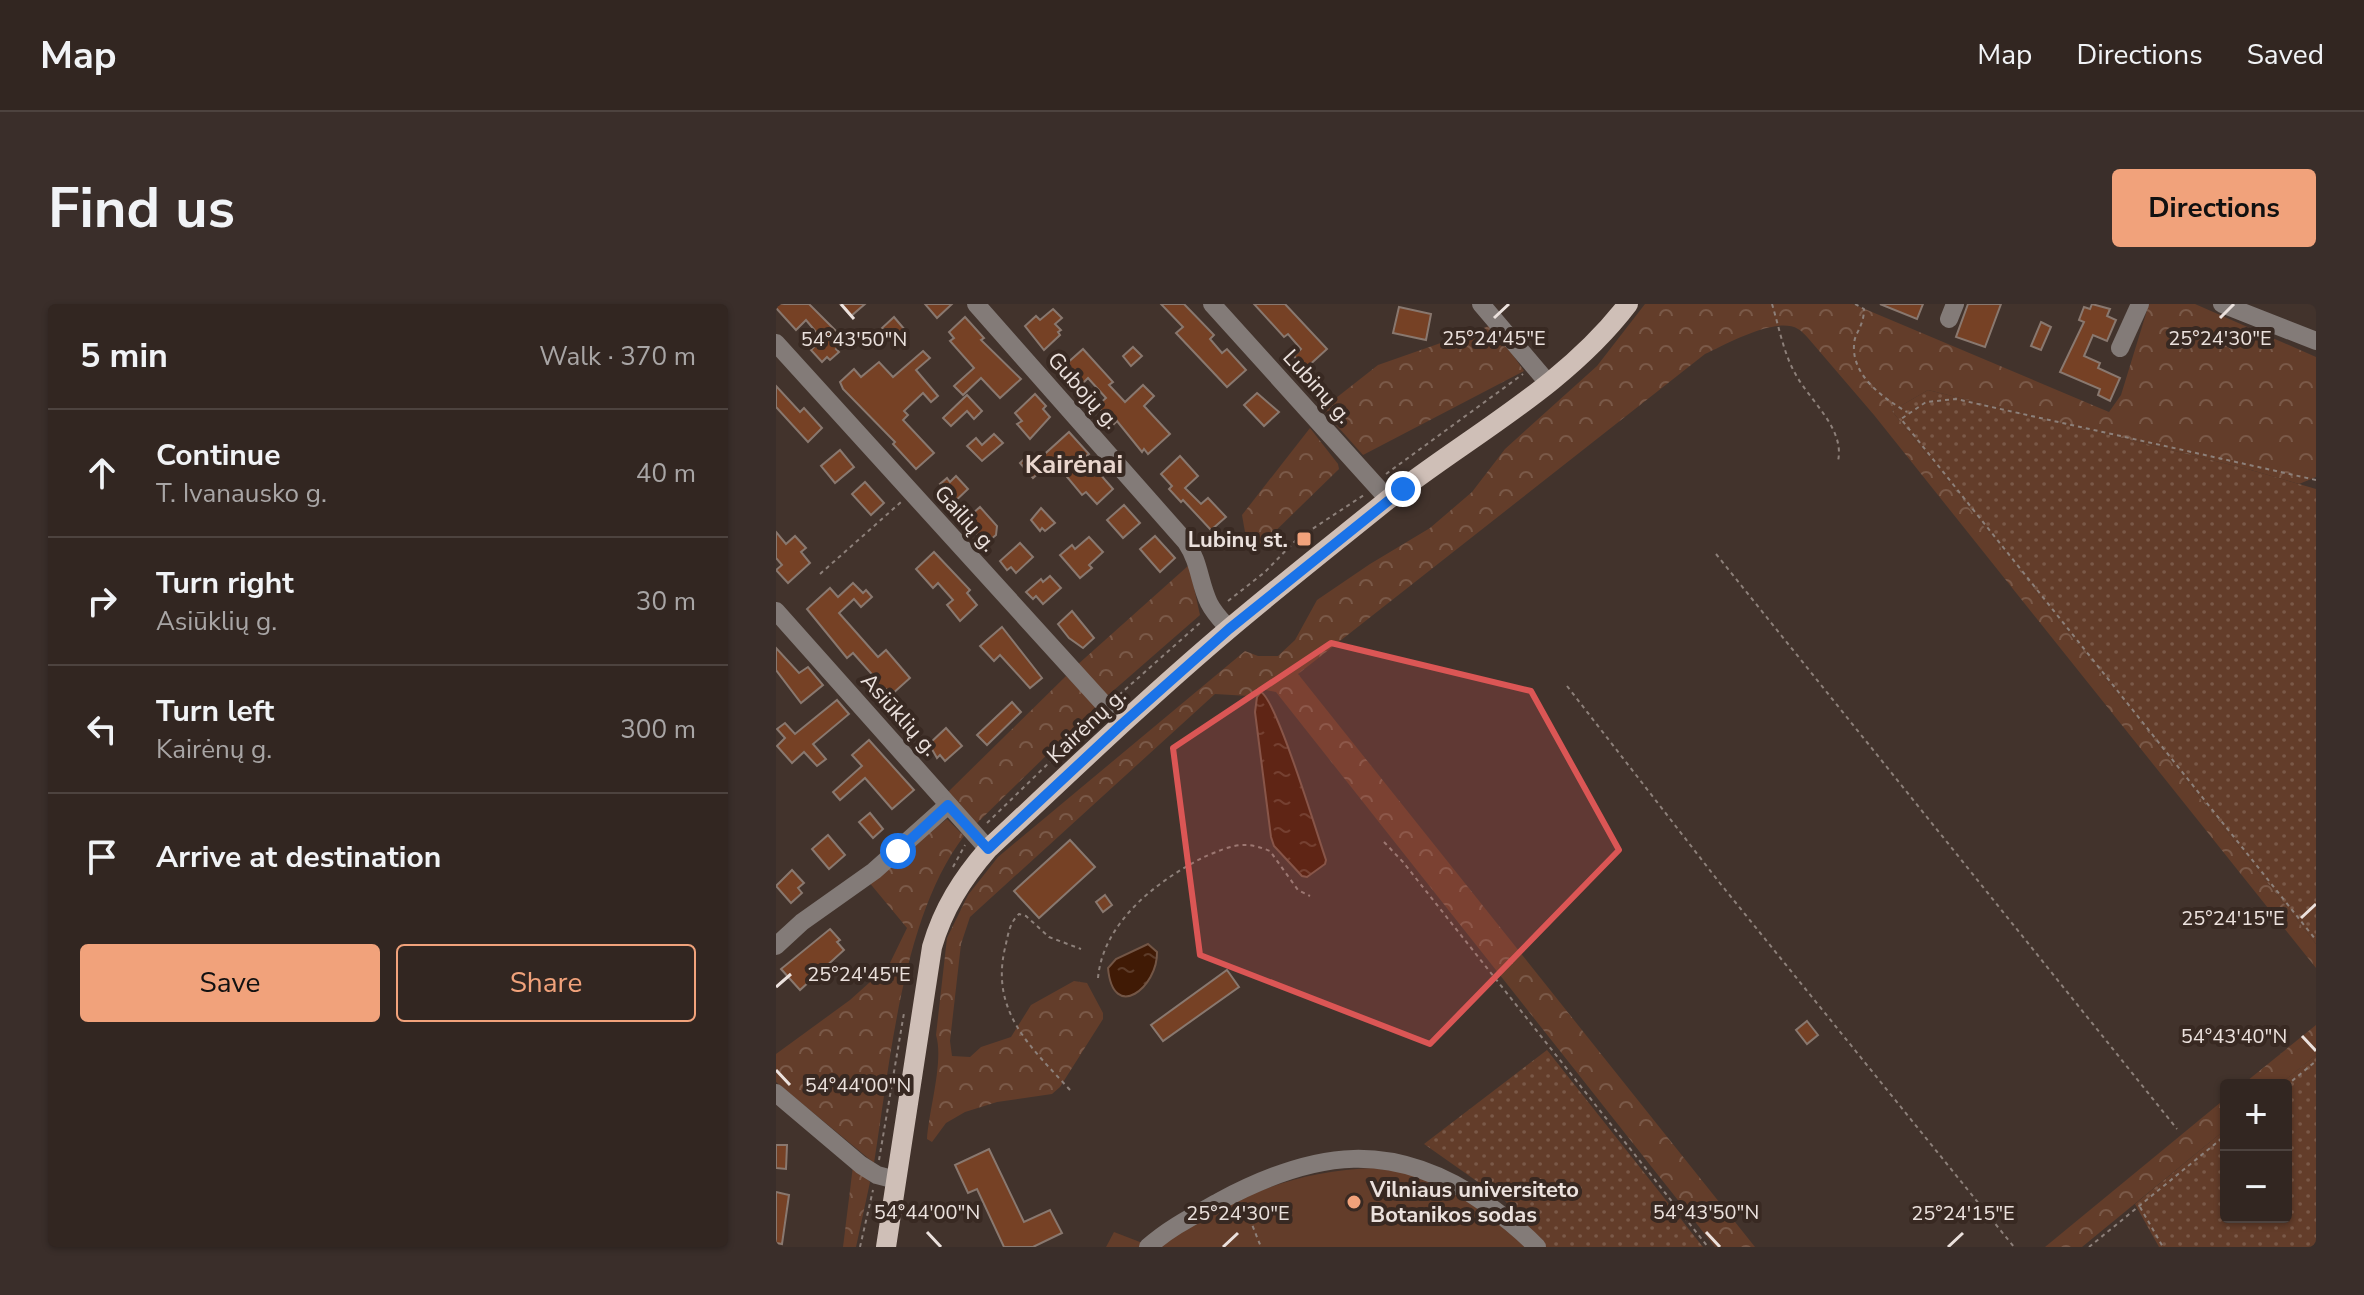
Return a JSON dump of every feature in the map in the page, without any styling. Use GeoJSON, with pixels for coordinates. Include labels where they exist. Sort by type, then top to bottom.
{"type":"FeatureCollection","features":[{"type":"Feature","properties":{"kind":"main road","name":"Kairėnų g."},"geometry":{"type":"LineString","coordinates":[[886,1247],[887,1178],[932,947],[950,901],[981,842],[1229,629],[1389,500],[1549,384],[1591,348],[1628,304]]}},
{"type":"Feature","properties":{"kind":"street","name":"Gubojų g."},"geometry":{"type":"LineString","coordinates":[[976,304],[1186,542],[1195,554],[1207,599],[1229,629]]}},
{"type":"Feature","properties":{"kind":"street","name":"Lubinų g."},"geometry":{"type":"LineString","coordinates":[[1212,304],[1389,500]]}},
{"type":"Feature","properties":{"kind":"street"},"geometry":{"type":"LineString","coordinates":[[1481,304],[1549,384]]}},
{"type":"Feature","properties":{"kind":"street"},"geometry":{"type":"LineString","coordinates":[[2120,348],[2140,304]]}},
{"type":"Feature","properties":{"kind":"street"},"geometry":{"type":"LineString","coordinates":[[2222,304],[2316,341]]}},
{"type":"Feature","properties":{"kind":"street","name":"Gailių g."},"geometry":{"type":"LineString","coordinates":[[776,343],[1122,724]]}},
{"type":"Feature","properties":{"kind":"street","name":"Asiūklių g."},"geometry":{"type":"LineString","coordinates":[[776,611],[981,842]]}},
{"type":"Feature","properties":{"kind":"street"},"geometry":{"type":"LineString","coordinates":[[776,946],[802,922],[874,871],[948,805]]}},
{"type":"Feature","properties":{"kind":"street"},"geometry":{"type":"LineString","coordinates":[[776,1093],[861,1165],[887,1178]]}},
{"type":"Feature","properties":{"kind":"street"},"geometry":{"type":"LineString","coordinates":[[1148,1247],[1179,1223],[1255,1183],[1325,1162],[1392,1160],[1417,1167],[1471,1194],[1537,1247]]}},
{"type":"Feature","properties":{"kind":"path"},"geometry":{"type":"LineString","coordinates":[[1772,304],[1794,373],[1841,447],[1838,461]]}},
{"type":"Feature","properties":{"kind":"path"},"geometry":{"type":"LineString","coordinates":[[1855,304],[1864,309],[1864,324],[1853,342],[1856,365],[1887,400],[1909,412]]}},
{"type":"Feature","properties":{"kind":"path"},"geometry":{"type":"LineString","coordinates":[[948,877],[957,855],[981,842],[1106,707],[1213,611],[1249,585],[1297,539],[1322,520],[1353,504],[1375,483],[1533,367]]}},
{"type":"Feature","properties":{"kind":"path"},"geometry":{"type":"LineString","coordinates":[[2316,480],[1956,399],[1926,402],[1901,419],[2316,940]]}},
{"type":"Feature","properties":{"kind":"path"},"geometry":{"type":"LineString","coordinates":[[820,574],[911,493]]}},
{"type":"Feature","properties":{"kind":"path"},"geometry":{"type":"LineString","coordinates":[[1716,554],[2177,1129]]}},
{"type":"Feature","properties":{"kind":"path"},"geometry":{"type":"LineString","coordinates":[[1567,686],[1719,882],[2014,1247]]}},
{"type":"Feature","properties":{"kind":"path"},"geometry":{"type":"LineString","coordinates":[[1384,842],[1708,1247]]}},
{"type":"Feature","properties":{"kind":"path"},"geometry":{"type":"LineString","coordinates":[[1098,978],[1103,952],[1122,921],[1143,897],[1189,865],[1215,852],[1243,844],[1270,851],[1298,890],[1310,896]]}},
{"type":"Feature","properties":{"kind":"path"},"geometry":{"type":"LineString","coordinates":[[1070,1090],[1011,1019],[1002,996],[1004,955],[1012,920],[1019,914],[1026,916],[1049,937],[1081,949]]}},
{"type":"Feature","properties":{"kind":"path"},"geometry":{"type":"LineString","coordinates":[[860,1247],[887,1178],[904,1012]]}},
{"type":"Feature","properties":{"kind":"path"},"geometry":{"type":"LineString","coordinates":[[2292,1081],[2316,1061]]}},
{"type":"Feature","properties":{"kind":"path"},"geometry":{"type":"LineString","coordinates":[[2089,1247],[2220,1140]]}},
{"type":"Feature","properties":{"kind":"path"},"geometry":{"type":"LineString","coordinates":[[1231,1196],[1251,1222],[1261,1247]]}},
{"type":"Feature","properties":{"kind":"path"},"geometry":{"type":"LineString","coordinates":[[2139,1206],[2163,1247]]}},
{"type":"Feature","properties":{"kind":"highlighted area"},"geometry":{"type":"Polygon","coordinates":[[[1331,643],[1531,691],[1619,850],[1430,1044],[1200,955],[1173,748],[1331,643]]]}},
{"type":"Feature","properties":{"kind":"green space"},"geometry":{"type":"Polygon","coordinates":[[[1645,304],[1853,304],[2109,412],[2121,395],[2149,304],[2195,304],[2316,357],[2316,477],[2299,484],[1928,390],[1892,411],[2316,944],[2316,968],[1874,415],[1802,332],[1789,326],[1777,326],[1752,333],[1705,354],[1298,674],[1755,1247],[1715,1247],[1276,692],[1257,688],[1249,696],[1215,694],[970,917],[961,944],[950,1041],[952,1056],[970,1057],[981,1047],[1011,1037],[1031,1005],[1074,981],[1087,983],[1103,1013],[1103,1019],[1060,1087],[1052,1094],[997,1102],[965,1112],[946,1123],[932,1142],[927,1139],[937,1071],[936,1035],[947,938],[968,895],[998,857],[1245,651],[1258,656],[1278,656],[1295,640],[1317,600],[1430,528],[1472,492],[1505,449],[1597,366],[1645,304]]]}},
{"type":"Feature","properties":{"kind":"green space"},"geometry":{"type":"Polygon","coordinates":[[[1492,325],[1524,371],[1363,455],[1322,409],[1378,365],[1492,325]]]}},
{"type":"Feature","properties":{"kind":"green space"},"geometry":{"type":"Polygon","coordinates":[[[1928,390],[2244,468],[2316,489],[2316,944],[1892,411],[1928,390]]]}},
{"type":"Feature","properties":{"kind":"green space"},"geometry":{"type":"Polygon","coordinates":[[[1310,428],[1339,469],[1263,543],[1256,544],[1245,532],[1242,515],[1310,428]]]}},
{"type":"Feature","properties":{"kind":"green space"},"geometry":{"type":"Polygon","coordinates":[[[1189,565],[1200,615],[1106,697],[1076,666],[1189,565]]]}},
{"type":"Feature","properties":{"kind":"green space"},"geometry":{"type":"Polygon","coordinates":[[[1066,676],[1096,707],[974,826],[947,793],[1066,676]]]}},
{"type":"Feature","properties":{"kind":"green space"},"geometry":{"type":"Polygon","coordinates":[[[947,819],[964,836],[943,869],[912,949],[893,1037],[874,1163],[776,1082],[776,1054],[850,1000],[889,965],[907,928],[868,881],[947,819]]]}},
{"type":"Feature","properties":{"kind":"green space"},"geometry":{"type":"Polygon","coordinates":[[[2316,1025],[2316,1055],[2286,1079],[2249,1079],[2316,1025]]]}},
{"type":"Feature","properties":{"kind":"green space"},"geometry":{"type":"Polygon","coordinates":[[[1547,1050],[1703,1247],[1545,1247],[1505,1201],[1424,1144],[1547,1050]]]}},
{"type":"Feature","properties":{"kind":"green space"},"geometry":{"type":"Polygon","coordinates":[[[2316,1055],[2316,1247],[2159,1247],[2135,1204],[2220,1134],[2220,1223],[2292,1223],[2292,1079],[2286,1079],[2316,1055]]]}},
{"type":"Feature","properties":{"kind":"green space"},"geometry":{"type":"Polygon","coordinates":[[[2220,1103],[2220,1134],[2082,1247],[2045,1247],[2220,1103]]]}},
{"type":"Feature","properties":{"kind":"green space"},"geometry":{"type":"Polygon","coordinates":[[[853,1166],[870,1182],[856,1247],[843,1247],[853,1166]]]}},
{"type":"Feature","properties":{"kind":"green space","name":"Vilniaus universiteto Botanikos sodas"},"geometry":{"type":"Polygon","coordinates":[[[1374,1168],[1415,1174],[1492,1213],[1529,1247],[1154,1247],[1207,1216],[1259,1191],[1313,1175],[1374,1168]]]}},
{"type":"Feature","properties":{"kind":"green space"},"geometry":{"type":"Polygon","coordinates":[[[1114,1232],[1153,1247],[1106,1247],[1114,1232]]]}},
{"type":"Feature","properties":{"kind":"water"},"geometry":{"type":"Polygon","coordinates":[[[1261,692],[1277,718],[1326,860],[1307,877],[1302,876],[1274,846],[1271,837],[1255,712],[1261,692]]]}},
{"type":"Feature","properties":{"kind":"water"},"geometry":{"type":"Polygon","coordinates":[[[1148,944],[1157,952],[1150,977],[1135,994],[1118,994],[1108,968],[1116,959],[1148,944]]]}},
{"type":"Feature","properties":{"kind":"building"},"geometry":{"type":"Polygon","coordinates":[[[776,304],[809,304],[846,341],[836,349],[839,352],[822,362],[811,350],[822,339],[806,320],[796,330],[776,308],[776,304]]]}},
{"type":"Feature","properties":{"kind":"building"},"geometry":{"type":"Polygon","coordinates":[[[840,304],[865,304],[851,316],[840,304]]]}},
{"type":"Feature","properties":{"kind":"building"},"geometry":{"type":"Polygon","coordinates":[[[925,304],[952,304],[937,318],[925,304]]]}},
{"type":"Feature","properties":{"kind":"building"},"geometry":{"type":"Polygon","coordinates":[[[1161,304],[1184,304],[1214,335],[1210,339],[1222,353],[1227,349],[1246,370],[1227,387],[1176,333],[1183,327],[1161,304]]]}},
{"type":"Feature","properties":{"kind":"building"},"geometry":{"type":"Polygon","coordinates":[[[1254,304],[1285,304],[1327,349],[1305,369],[1294,356],[1301,349],[1288,334],[1284,337],[1254,304]]]}},
{"type":"Feature","properties":{"kind":"building"},"geometry":{"type":"Polygon","coordinates":[[[1880,304],[1923,304],[1917,319],[1880,304]]]}},
{"type":"Feature","properties":{"kind":"building"},"geometry":{"type":"Polygon","coordinates":[[[1968,304],[2001,304],[1985,347],[1956,337],[1968,304]]]}},
{"type":"Feature","properties":{"kind":"building"},"geometry":{"type":"Polygon","coordinates":[[[2092,304],[2110,309],[2107,316],[2116,320],[2107,341],[2093,335],[2084,356],[2100,363],[2098,368],[2120,378],[2110,401],[2098,395],[2100,389],[2060,372],[2084,322],[2079,320],[2084,307],[2090,309],[2092,304]]]}},
{"type":"Feature","properties":{"kind":"building"},"geometry":{"type":"Polygon","coordinates":[[[1399,307],[1431,314],[1426,340],[1393,333],[1399,307]]]}},
{"type":"Feature","properties":{"kind":"building"},"geometry":{"type":"Polygon","coordinates":[[[1053,309],[1062,318],[1055,324],[1061,330],[1058,332],[1060,335],[1044,350],[1025,326],[1036,316],[1040,320],[1053,309]]]}},
{"type":"Feature","properties":{"kind":"building"},"geometry":{"type":"Polygon","coordinates":[[[894,317],[905,330],[893,341],[882,328],[894,317]]]}},
{"type":"Feature","properties":{"kind":"building"},"geometry":{"type":"Polygon","coordinates":[[[965,317],[984,338],[981,340],[1021,379],[1000,398],[981,378],[963,395],[954,386],[974,368],[950,341],[954,338],[949,332],[965,317]]]}},
{"type":"Feature","properties":{"kind":"building"},"geometry":{"type":"Polygon","coordinates":[[[2041,322],[2051,327],[2041,350],[2031,346],[2041,322]]]}},
{"type":"Feature","properties":{"kind":"building"},"geometry":{"type":"Polygon","coordinates":[[[1133,347],[1142,356],[1131,366],[1123,356],[1133,347]]]}},
{"type":"Feature","properties":{"kind":"building"},"geometry":{"type":"Polygon","coordinates":[[[1083,349],[1113,382],[1109,385],[1125,402],[1143,385],[1154,396],[1144,406],[1170,434],[1148,454],[1144,449],[1142,452],[1117,421],[1114,424],[1097,406],[1106,398],[1088,378],[1082,384],[1065,365],[1083,349]]]}},
{"type":"Feature","properties":{"kind":"building"},"geometry":{"type":"Polygon","coordinates":[[[923,351],[930,358],[916,370],[938,396],[931,402],[923,393],[904,411],[908,415],[903,420],[934,453],[916,469],[840,382],[854,369],[861,377],[879,362],[893,377],[923,351]]]}},
{"type":"Feature","properties":{"kind":"building"},"geometry":{"type":"Polygon","coordinates":[[[776,386],[800,412],[804,408],[822,428],[808,442],[776,407],[776,386]]]}},
{"type":"Feature","properties":{"kind":"building"},"geometry":{"type":"Polygon","coordinates":[[[1257,393],[1279,412],[1264,426],[1244,405],[1257,393]]]}},
{"type":"Feature","properties":{"kind":"building"},"geometry":{"type":"Polygon","coordinates":[[[1035,394],[1046,406],[1043,409],[1050,417],[1030,439],[1017,424],[1022,421],[1015,413],[1035,394]]]}},
{"type":"Feature","properties":{"kind":"building"},"geometry":{"type":"Polygon","coordinates":[[[967,395],[982,411],[974,419],[967,411],[951,426],[943,418],[967,395]]]}},
{"type":"Feature","properties":{"kind":"building"},"geometry":{"type":"Polygon","coordinates":[[[1069,432],[1089,454],[1085,457],[1113,489],[1097,504],[1086,492],[1082,495],[1053,460],[1033,478],[1020,463],[1031,453],[1038,460],[1069,432]]]}},
{"type":"Feature","properties":{"kind":"building"},"geometry":{"type":"Polygon","coordinates":[[[994,434],[1003,443],[982,461],[967,446],[976,438],[982,445],[994,434]]]}},
{"type":"Feature","properties":{"kind":"building"},"geometry":{"type":"Polygon","coordinates":[[[840,450],[854,467],[835,483],[821,466],[840,450]]]}},
{"type":"Feature","properties":{"kind":"building"},"geometry":{"type":"Polygon","coordinates":[[[1180,456],[1198,476],[1185,488],[1201,504],[1208,498],[1226,517],[1211,530],[1169,489],[1172,486],[1161,474],[1180,456]]]}},
{"type":"Feature","properties":{"kind":"building"},"geometry":{"type":"Polygon","coordinates":[[[956,476],[968,489],[950,506],[938,493],[943,488],[940,484],[947,478],[950,482],[956,476]]]}},
{"type":"Feature","properties":{"kind":"building"},"geometry":{"type":"Polygon","coordinates":[[[865,482],[884,503],[871,515],[852,494],[865,482]]]}},
{"type":"Feature","properties":{"kind":"building"},"geometry":{"type":"Polygon","coordinates":[[[1124,505],[1140,523],[1123,538],[1107,520],[1124,505]]]}},
{"type":"Feature","properties":{"kind":"building"},"geometry":{"type":"Polygon","coordinates":[[[980,507],[997,526],[996,535],[985,544],[965,520],[980,507]]]}},
{"type":"Feature","properties":{"kind":"building"},"geometry":{"type":"Polygon","coordinates":[[[1041,508],[1055,523],[1045,531],[1042,528],[1040,531],[1031,520],[1041,508]]]}},
{"type":"Feature","properties":{"kind":"building"},"geometry":{"type":"Polygon","coordinates":[[[776,532],[786,544],[795,536],[806,548],[801,552],[810,563],[788,583],[776,570],[782,565],[776,558],[776,532]]]}},
{"type":"Feature","properties":{"kind":"building"},"geometry":{"type":"Polygon","coordinates":[[[1155,536],[1175,558],[1160,572],[1140,549],[1155,536]]]}},
{"type":"Feature","properties":{"kind":"building"},"geometry":{"type":"Polygon","coordinates":[[[1089,537],[1103,552],[1080,578],[1060,555],[1072,545],[1075,549],[1089,537]]]}},
{"type":"Feature","properties":{"kind":"building"},"geometry":{"type":"Polygon","coordinates":[[[1020,543],[1033,557],[1016,573],[1011,567],[1007,570],[1000,561],[1020,543]]]}},
{"type":"Feature","properties":{"kind":"building"},"geometry":{"type":"Polygon","coordinates":[[[934,552],[970,590],[967,593],[977,605],[960,621],[947,605],[953,600],[938,583],[933,588],[916,569],[934,552]]]}},
{"type":"Feature","properties":{"kind":"building"},"geometry":{"type":"Polygon","coordinates":[[[1050,576],[1061,588],[1043,604],[1036,596],[1033,599],[1026,592],[1041,579],[1043,582],[1050,576]]]}},
{"type":"Feature","properties":{"kind":"building"},"geometry":{"type":"Polygon","coordinates":[[[853,583],[872,597],[861,607],[854,599],[839,613],[878,657],[886,650],[910,678],[891,695],[874,684],[878,681],[853,653],[847,658],[807,609],[830,588],[838,597],[853,583]]]}},
{"type":"Feature","properties":{"kind":"building"},"geometry":{"type":"Polygon","coordinates":[[[1072,611],[1094,638],[1083,648],[1069,638],[1058,624],[1072,611]]]}},
{"type":"Feature","properties":{"kind":"building"},"geometry":{"type":"Polygon","coordinates":[[[1002,627],[1042,678],[1030,688],[1000,655],[994,661],[980,646],[1002,627]]]}},
{"type":"Feature","properties":{"kind":"building"},"geometry":{"type":"Polygon","coordinates":[[[776,648],[799,673],[808,667],[823,685],[801,703],[776,670],[776,648]]]}},
{"type":"Feature","properties":{"kind":"building"},"geometry":{"type":"Polygon","coordinates":[[[837,700],[849,714],[813,744],[826,759],[817,766],[804,752],[792,763],[777,746],[785,738],[777,729],[785,723],[795,734],[837,700]]]}},
{"type":"Feature","properties":{"kind":"building"},"geometry":{"type":"Polygon","coordinates":[[[1012,702],[1021,712],[987,745],[977,735],[1012,702]]]}},
{"type":"Feature","properties":{"kind":"building"},"geometry":{"type":"Polygon","coordinates":[[[946,728],[962,746],[945,761],[940,755],[937,758],[929,744],[946,728]]]}},
{"type":"Feature","properties":{"kind":"building"},"geometry":{"type":"Polygon","coordinates":[[[869,740],[914,790],[892,809],[865,778],[840,800],[833,792],[862,766],[852,755],[869,740]]]}},
{"type":"Feature","properties":{"kind":"building"},"geometry":{"type":"Polygon","coordinates":[[[870,813],[883,829],[873,838],[859,822],[870,813]]]}},
{"type":"Feature","properties":{"kind":"building"},"geometry":{"type":"Polygon","coordinates":[[[828,835],[845,855],[829,869],[812,849],[828,835]]]}},
{"type":"Feature","properties":{"kind":"building"},"geometry":{"type":"Polygon","coordinates":[[[1070,840],[1095,867],[1039,918],[1014,891],[1070,840]]]}},
{"type":"Feature","properties":{"kind":"building"},"geometry":{"type":"Polygon","coordinates":[[[792,870],[804,883],[798,888],[802,893],[791,903],[776,886],[792,870]]]}},
{"type":"Feature","properties":{"kind":"building"},"geometry":{"type":"Polygon","coordinates":[[[1105,895],[1112,905],[1103,912],[1096,902],[1105,895]]]}},
{"type":"Feature","properties":{"kind":"building"},"geometry":{"type":"Polygon","coordinates":[[[830,929],[844,950],[800,990],[781,969],[830,929]]]}},
{"type":"Feature","properties":{"kind":"building"},"geometry":{"type":"Polygon","coordinates":[[[1227,970],[1239,987],[1163,1041],[1151,1025],[1227,970]]]}},
{"type":"Feature","properties":{"kind":"building"},"geometry":{"type":"Polygon","coordinates":[[[1807,1021],[1818,1035],[1807,1044],[1796,1030],[1807,1021]]]}},
{"type":"Feature","properties":{"kind":"building"},"geometry":{"type":"Polygon","coordinates":[[[776,1145],[787,1145],[786,1169],[776,1168],[776,1145]]]}},
{"type":"Feature","properties":{"kind":"building"},"geometry":{"type":"Polygon","coordinates":[[[989,1149],[1024,1222],[1050,1210],[1062,1233],[1033,1247],[1004,1247],[977,1189],[968,1193],[955,1165],[989,1149]]]}},
{"type":"Feature","properties":{"kind":"building"},"geometry":{"type":"Polygon","coordinates":[[[776,1192],[789,1195],[782,1244],[776,1243],[776,1192]]]}},
{"type":"Feature","properties":{"kind":"place","name":"Lubinų st."},"geometry":{"type":"Point","coordinates":[1304,539]}},
{"type":"Feature","properties":{"kind":"place","name":"Vilniaus universiteto Botanikos sodas"},"geometry":{"type":"Point","coordinates":[1354,1202]}},
{"type":"Feature","properties":{"kind":"district","name":"Kairėnai"},"geometry":{"type":"Point","coordinates":[1074,464]}},
{"type":"Feature","properties":{"kind":"route"},"geometry":{"type":"LineString","coordinates":[[898,851],[948,805],[988,849],[1229,629],[1403,489]]}}]}
